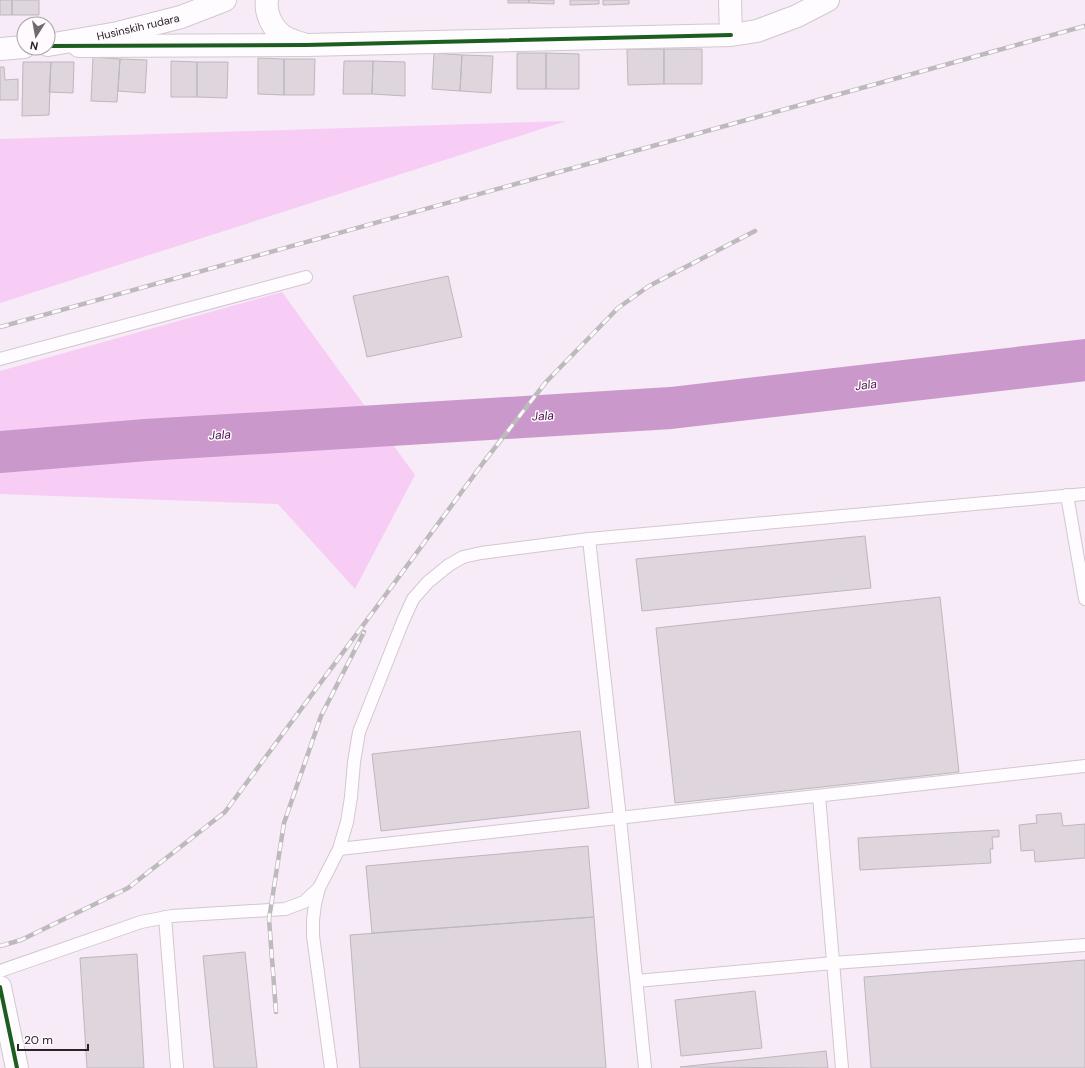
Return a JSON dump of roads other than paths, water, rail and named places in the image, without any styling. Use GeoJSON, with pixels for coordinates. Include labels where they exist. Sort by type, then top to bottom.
{"type":"FeatureCollection","features":[{"type":"Feature","properties":{"kind":"street","name":"Husinskih rudara"},"geometry":{"type":"LineString","coordinates":[[56,44],[118,33],[174,19],[225,0]]}},
{"type":"Feature","properties":{"kind":"street"},"geometry":{"type":"LineString","coordinates":[[267,0],[266,4],[269,18],[275,28],[283,36],[306,45]]}},
{"type":"Feature","properties":{"kind":"street"},"geometry":{"type":"LineString","coordinates":[[730,0],[731,35]]}},
{"type":"Feature","properties":{"kind":"street"},"geometry":{"type":"LineString","coordinates":[[56,45],[306,45],[731,35],[757,31],[797,16],[828,0]]}},
{"type":"Feature","properties":{"kind":"street"},"geometry":{"type":"LineString","coordinates":[[0,49],[16,48]]}},
{"type":"Feature","properties":{"kind":"street"},"geometry":{"type":"LineString","coordinates":[[0,987],[17,1068]]}},
{"type":"Feature","properties":{"kind":"lane"},"geometry":{"type":"LineString","coordinates":[[0,359],[306,277]]}},
{"type":"Feature","properties":{"kind":"lane"},"geometry":{"type":"LineString","coordinates":[[331,1068],[314,936],[313,920],[319,888],[339,849],[347,822],[359,732],[403,621],[414,600],[428,582],[449,565],[463,558],[481,553],[589,539],[1085,494]]}},
{"type":"Feature","properties":{"kind":"lane"},"geometry":{"type":"LineString","coordinates":[[1067,495],[1085,599]]}},
{"type":"Feature","properties":{"kind":"lane"},"geometry":{"type":"LineString","coordinates":[[589,539],[620,818],[645,1068]]}},
{"type":"Feature","properties":{"kind":"lane"},"geometry":{"type":"LineString","coordinates":[[339,849],[1085,766]]}},
{"type":"Feature","properties":{"kind":"lane"},"geometry":{"type":"LineString","coordinates":[[819,796],[842,1068]]}},
{"type":"Feature","properties":{"kind":"lane"},"geometry":{"type":"LineString","coordinates":[[0,971],[141,922],[172,916],[284,909],[304,902],[319,888]]}},
{"type":"Feature","properties":{"kind":"lane"},"geometry":{"type":"LineString","coordinates":[[165,917],[177,1068]]}},
{"type":"Feature","properties":{"kind":"lane"},"geometry":{"type":"LineString","coordinates":[[637,981],[833,963],[1085,945]]}},
{"type":"Feature","properties":{"kind":"waterway","name":"Jala"},"geometry":{"type":"LineString","coordinates":[[0,452],[146,440],[671,408],[1085,360]]}},
{"type":"Feature","properties":{"kind":"railway"},"geometry":{"type":"LineString","coordinates":[[0,327],[1085,26]]}},
{"type":"Feature","properties":{"kind":"railway"},"geometry":{"type":"LineString","coordinates":[[0,946],[21,940],[128,888],[225,812],[483,463],[546,382],[618,308],[649,286],[755,231]]}},
{"type":"Feature","properties":{"kind":"railway"},"geometry":{"type":"LineString","coordinates":[[276,1012],[269,919],[284,823],[321,716],[364,632]]}}]}
